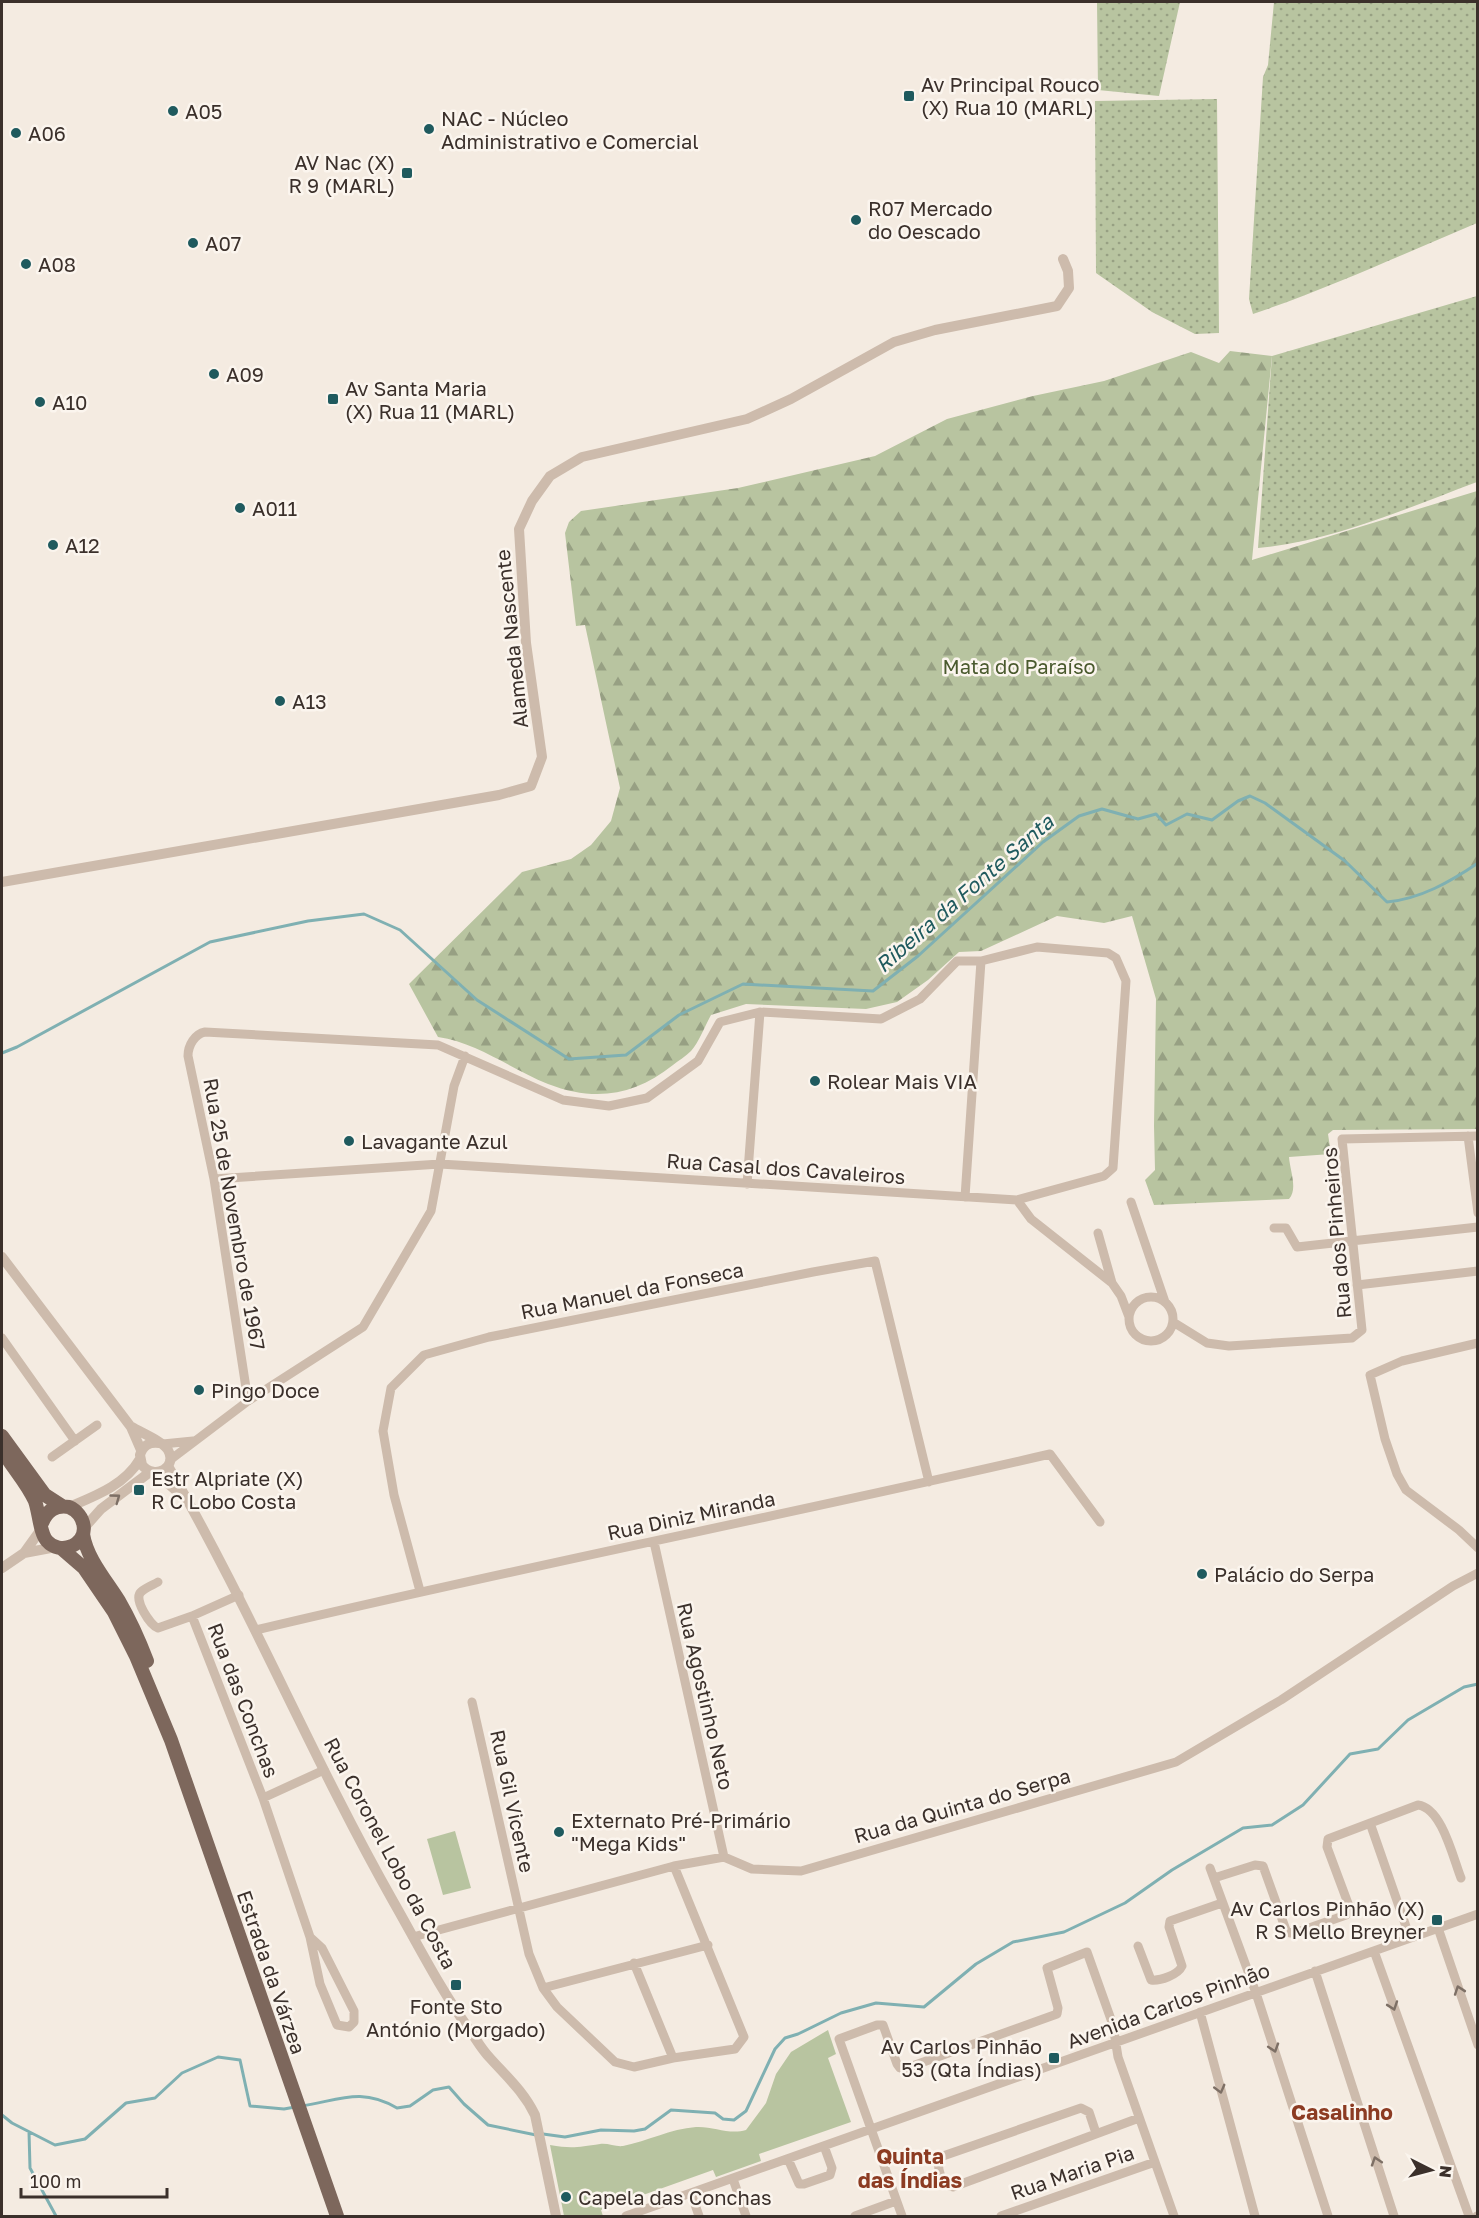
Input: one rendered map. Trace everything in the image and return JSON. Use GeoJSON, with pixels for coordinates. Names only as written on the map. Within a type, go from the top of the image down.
{"type":"FeatureCollection","features":[{"type":"Feature","properties":{"kind":"main road","name":"Estrada da Várzea"},"geometry":{"type":"LineString","coordinates":[[2,1436],[45,1495],[81,1515],[87,1550],[120,1602],[138,1637],[160,1697],[171,1740]]}},
{"type":"Feature","properties":{"kind":"main road","name":"Estrada da Várzea"},"geometry":{"type":"LineString","coordinates":[[2,1450],[34,1500],[45,1538],[84,1568],[114,1612],[136,1656],[171,1740],[337,2217]]}},
{"type":"Feature","properties":{"kind":"main road"},"geometry":{"type":"LineString","coordinates":[[42,1525],[48,1512],[65,1506]]}},
{"type":"Feature","properties":{"kind":"main road"},"geometry":{"type":"LineString","coordinates":[[59,1548],[75,1545],[84,1531]]}},
{"type":"Feature","properties":{"kind":"street","name":"Alameda Nascente"},"geometry":{"type":"LineString","coordinates":[[2,882],[499,795],[531,786],[542,757],[526,643],[519,529],[532,501],[550,476],[582,457],[747,419],[791,399],[894,342],[935,330],[1057,306],[1069,288],[1068,272],[1063,258]]}},
{"type":"Feature","properties":{"kind":"street","name":"Rua Casal dos Cavaleiros"},"geometry":{"type":"LineString","coordinates":[[214,1179],[440,1164],[1017,1200],[1104,1176],[1113,1168],[1126,983],[1114,956],[1094,951],[1036,947],[981,961]]}},
{"type":"Feature","properties":{"kind":"street"},"geometry":{"type":"LineString","coordinates":[[84,1531],[94,1515],[169,1463],[193,1441],[248,1401],[363,1327],[431,1210],[454,1086],[465,1056],[563,1100],[609,1106],[647,1098],[698,1061],[720,1022],[760,1012],[881,1019],[920,999],[957,961],[981,961],[964,1197]]}},
{"type":"Feature","properties":{"kind":"street"},"geometry":{"type":"LineString","coordinates":[[747,1184],[760,1012]]}},
{"type":"Feature","properties":{"kind":"street","name":"Rua 25 de Novembro de 1967"},"geometry":{"type":"LineString","coordinates":[[248,1401],[214,1179],[188,1056],[189,1047],[198,1035],[205,1032],[421,1043],[438,1045],[465,1056]]}},
{"type":"Feature","properties":{"kind":"street"},"geometry":{"type":"LineString","coordinates":[[1473,1136],[1478,1213]]}},
{"type":"Feature","properties":{"kind":"street","name":"Rua dos Pinheiros"},"geometry":{"type":"LineString","coordinates":[[1173,1323],[1208,1343],[1229,1346],[1352,1338],[1362,1330],[1342,1139],[1473,1136]]}},
{"type":"Feature","properties":{"kind":"street"},"geometry":{"type":"LineString","coordinates":[[1017,1200],[1031,1219],[1112,1283],[1121,1296],[1132,1331],[1144,1341],[1159,1340],[1170,1330],[1173,1323],[1172,1315],[1165,1302],[1131,1202]]}},
{"type":"Feature","properties":{"kind":"street"},"geometry":{"type":"LineString","coordinates":[[1274,1228],[1286,1228],[1297,1247],[1478,1227]]}},
{"type":"Feature","properties":{"kind":"street"},"geometry":{"type":"LineString","coordinates":[[1098,1233],[1112,1283]]}},
{"type":"Feature","properties":{"kind":"street"},"geometry":{"type":"LineString","coordinates":[[2,1257],[131,1427],[141,1455],[141,1465],[153,1473]]}},
{"type":"Feature","properties":{"kind":"street","name":"Rua Manuel da Fonseca"},"geometry":{"type":"LineString","coordinates":[[420,1591],[394,1495],[383,1431],[391,1388],[424,1355],[489,1337],[875,1261],[929,1482]]}},
{"type":"Feature","properties":{"kind":"street"},"geometry":{"type":"LineString","coordinates":[[1357,1285],[1478,1271]]}},
{"type":"Feature","properties":{"kind":"street"},"geometry":{"type":"LineString","coordinates":[[1129,1317],[1134,1305],[1145,1298],[1165,1302]]}},
{"type":"Feature","properties":{"kind":"street"},"geometry":{"type":"LineString","coordinates":[[2,1338],[75,1441]]}},
{"type":"Feature","properties":{"kind":"street"},"geometry":{"type":"LineString","coordinates":[[1478,1343],[1402,1361],[1370,1375],[1385,1439],[1397,1474],[1406,1490],[1459,1530],[1478,1548]]}},
{"type":"Feature","properties":{"kind":"street"},"geometry":{"type":"LineString","coordinates":[[52,1458],[97,1425]]}},
{"type":"Feature","properties":{"kind":"street"},"geometry":{"type":"LineString","coordinates":[[131,1427],[169,1451],[169,1463]]}},
{"type":"Feature","properties":{"kind":"street"},"geometry":{"type":"LineString","coordinates":[[65,1506],[96,1495],[117,1483],[135,1468],[146,1445],[193,1441]]}},
{"type":"Feature","properties":{"kind":"street","name":"Rua Diniz Miranda"},"geometry":{"type":"LineString","coordinates":[[256,1630],[420,1591],[654,1542],[1050,1454],[1100,1522]]}},
{"type":"Feature","properties":{"kind":"street","name":"Rua Coronel Lobo da Costa"},"geometry":{"type":"LineString","coordinates":[[169,1463],[239,1596],[378,1876],[464,2022],[489,2057],[521,2090],[535,2115],[556,2217]]}},
{"type":"Feature","properties":{"kind":"street","name":"Rua Coronel Lobo da Costa"},"geometry":{"type":"LineString","coordinates":[[153,1473],[189,1502]]}},
{"type":"Feature","properties":{"kind":"street"},"geometry":{"type":"LineString","coordinates":[[2,1568],[24,1553],[42,1525]]}},
{"type":"Feature","properties":{"kind":"street","name":"Rua Agostinho Neto"},"geometry":{"type":"LineString","coordinates":[[654,1542],[724,1857]]}},
{"type":"Feature","properties":{"kind":"street"},"geometry":{"type":"LineString","coordinates":[[24,1553],[59,1548]]}},
{"type":"Feature","properties":{"kind":"street","name":"Rua da Quinta do Serpa"},"geometry":{"type":"LineString","coordinates":[[724,1857],[752,1869],[801,1871],[1176,1762],[1281,1700],[1453,1586],[1478,1573]]}},
{"type":"Feature","properties":{"kind":"street","name":"Rua das Conchas"},"geometry":{"type":"LineString","coordinates":[[158,1582],[141,1592],[139,1596],[152,1626],[158,1628],[239,1596]]}},
{"type":"Feature","properties":{"kind":"street","name":"Rua das Conchas"},"geometry":{"type":"LineString","coordinates":[[192,1616],[263,1798],[310,1937],[320,1984],[337,2025],[349,2027],[354,2022],[354,2011],[322,1948],[310,1937]]}},
{"type":"Feature","properties":{"kind":"street","name":"Rua Gil Vicente"},"geometry":{"type":"LineString","coordinates":[[472,1702],[529,1954],[543,1988],[557,2007],[615,2062],[634,2067],[673,2058],[735,2049],[744,2037],[708,1945]]}},
{"type":"Feature","properties":{"kind":"street","name":"Rua das Conchas"},"geometry":{"type":"LineString","coordinates":[[263,1798],[324,1770]]}},
{"type":"Feature","properties":{"kind":"street"},"geometry":{"type":"LineString","coordinates":[[1214,1878],[1256,1865],[1263,1866],[1286,1930],[1295,1934],[1348,1914],[1349,1906],[1327,1841],[1418,1805],[1427,1807],[1442,1827],[1461,1878]]}},
{"type":"Feature","properties":{"kind":"street"},"geometry":{"type":"LineString","coordinates":[[1370,1823],[1410,1938]]}},
{"type":"Feature","properties":{"kind":"street"},"geometry":{"type":"LineString","coordinates":[[413,1937],[674,1866],[724,1857]]}},
{"type":"Feature","properties":{"kind":"street"},"geometry":{"type":"LineString","coordinates":[[543,1988],[708,1945],[674,1866]]}},
{"type":"Feature","properties":{"kind":"street"},"geometry":{"type":"LineString","coordinates":[[1210,1868],[1256,1992],[1328,2217]]}},
{"type":"Feature","properties":{"kind":"street"},"geometry":{"type":"LineString","coordinates":[[1138,1946],[1151,1980],[1156,1981],[1179,1971],[1182,1966],[1169,1927],[1170,1921],[1222,1903]]}},
{"type":"Feature","properties":{"kind":"street","name":"Avenida Carlos Pinhão"},"geometry":{"type":"LineString","coordinates":[[631,2216],[1478,1914]]}},
{"type":"Feature","properties":{"kind":"street"},"geometry":{"type":"LineString","coordinates":[[1438,1928],[1478,2045]]}},
{"type":"Feature","properties":{"kind":"street"},"geometry":{"type":"LineString","coordinates":[[1374,1951],[1469,2217]]}},
{"type":"Feature","properties":{"kind":"street"},"geometry":{"type":"LineString","coordinates":[[902,2217],[839,2039],[881,2025],[884,2027],[900,2068],[904,2069],[1056,2015],[1058,2008],[1047,1968],[1087,1952],[1113,2025],[1118,2057],[1174,2217]]}},
{"type":"Feature","properties":{"kind":"street"},"geometry":{"type":"LineString","coordinates":[[634,1964],[673,2058]]}},
{"type":"Feature","properties":{"kind":"street"},"geometry":{"type":"LineString","coordinates":[[1315,1971],[1394,2217]]}},
{"type":"Feature","properties":{"kind":"street"},"geometry":{"type":"LineString","coordinates":[[1200,2012],[1255,2217]]}},
{"type":"Feature","properties":{"kind":"street"},"geometry":{"type":"LineString","coordinates":[[1096,2133],[1089,2112],[1081,2108],[941,2156],[938,2164],[944,2184],[953,2187],[1139,2118]]}},
{"type":"Feature","properties":{"kind":"street"},"geometry":{"type":"LineString","coordinates":[[788,2159],[799,2184],[830,2175],[832,2168],[824,2146]]}},
{"type":"Feature","properties":{"kind":"street","name":"Rua Maria Pia"},"geometry":{"type":"LineString","coordinates":[[1001,2217],[1155,2162]]}},
{"type":"Feature","properties":{"kind":"street"},"geometry":{"type":"LineString","coordinates":[[733,2179],[746,2217]]}},
{"type":"Feature","properties":{"kind":"street"},"geometry":{"type":"LineString","coordinates":[[692,2193],[699,2217]]}},
{"type":"Feature","properties":{"kind":"street"},"geometry":{"type":"LineString","coordinates":[[855,2217],[896,2201]]}},
{"type":"Feature","properties":{"kind":"green space"},"geometry":{"type":"Polygon","coordinates":[[[1097,2],[1180,2],[1159,96],[1098,90],[1097,2]]]}},
{"type":"Feature","properties":{"kind":"green space"},"geometry":{"type":"Polygon","coordinates":[[[1274,2],[1477,2],[1477,223],[1338,282],[1253,314],[1249,299],[1263,77],[1268,65],[1274,2]]]}},
{"type":"Feature","properties":{"kind":"green space"},"geometry":{"type":"Polygon","coordinates":[[[1217,99],[1219,333],[1195,334],[1152,312],[1096,273],[1095,101],[1217,99]]]}},
{"type":"Feature","properties":{"kind":"green space"},"geometry":{"type":"Polygon","coordinates":[[[1477,296],[1477,482],[1342,531],[1258,548],[1272,356],[1477,296]]]}},
{"type":"Feature","properties":{"kind":"green space","name":"Mata do Paraíso"},"geometry":{"type":"Polygon","coordinates":[[[1230,351],[1272,356],[1252,560],[1477,491],[1477,1129],[1333,1130],[1328,1134],[1331,1154],[1289,1157],[1293,1190],[1289,1199],[1154,1205],[1145,1180],[1155,1170],[1156,999],[1132,916],[1104,923],[1057,916],[981,951],[959,952],[928,980],[897,1002],[866,1009],[746,1004],[711,1015],[697,1043],[687,1055],[644,1084],[614,1093],[598,1094],[565,1090],[534,1078],[467,1045],[438,1037],[409,984],[522,872],[571,859],[591,845],[611,821],[620,788],[585,625],[576,626],[565,533],[569,522],[581,511],[738,488],[875,456],[947,419],[1033,396],[1104,381],[1191,352],[1219,363],[1230,351]]]}},
{"type":"Feature","properties":{"kind":"green space"},"geometry":{"type":"Polygon","coordinates":[[[455,1831],[471,1888],[443,1895],[427,1839],[455,1831]]]}},
{"type":"Feature","properties":{"kind":"green space"},"geometry":{"type":"Polygon","coordinates":[[[828,2030],[836,2054],[828,2058],[851,2122],[759,2154],[761,2161],[716,2177],[713,2170],[601,2210],[603,2216],[564,2216],[550,2145],[623,2146],[677,2130],[696,2127],[733,2132],[746,2130],[766,2103],[776,2074],[791,2052],[828,2030]]]}},
{"type":"Feature","properties":{"kind":"waterway","name":"Ribeira da Fonte Santa"},"geometry":{"type":"LineString","coordinates":[[2,1053],[210,942],[308,921],[364,914],[400,930],[477,1000],[569,1059],[626,1055],[679,1015],[743,984],[873,991],[918,956],[1043,842],[1079,816],[1102,809],[1138,819],[1156,814],[1166,825],[1187,814],[1212,820],[1238,801],[1250,796],[1265,803],[1345,861],[1387,902],[1423,893],[1457,877],[1478,863]]}},
{"type":"Feature","properties":{"kind":"waterway"},"geometry":{"type":"LineString","coordinates":[[543,2134],[565,2137],[601,2130],[645,2129],[671,2110],[715,2113],[723,2119],[734,2120],[746,2111],[775,2049],[785,2038],[841,2013],[876,2003],[924,2007],[976,1964],[1013,1942],[1064,1932],[1125,1903],[1172,1870],[1243,1828],[1272,1825],[1303,1805],[1350,1754],[1378,1749],[1408,1720],[1464,1687],[1478,1684]]}},
{"type":"Feature","properties":{"kind":"waterway"},"geometry":{"type":"LineString","coordinates":[[2,2115],[12,2123],[55,2145],[85,2139],[126,2103],[155,2098],[182,2073],[218,2057],[240,2060],[250,2106],[284,2109],[295,2107]]}},
{"type":"Feature","properties":{"kind":"waterway"},"geometry":{"type":"LineString","coordinates":[[302,2106],[339,2098],[361,2097],[372,2098],[397,2108],[410,2106],[433,2090],[449,2087],[488,2125],[536,2135]]}},
{"type":"Feature","properties":{"kind":"waterway"},"geometry":{"type":"LineString","coordinates":[[29,2132],[30,2168],[56,2216]]}},
{"type":"Feature","properties":{"kind":"place","name":"Av Principal Rouco (X) Rua 10 (MARL)"},"geometry":{"type":"Point","coordinates":[909,96]}},
{"type":"Feature","properties":{"kind":"place","name":"A05"},"geometry":{"type":"Point","coordinates":[173,111]}},
{"type":"Feature","properties":{"kind":"place","name":"NAC - Núcleo Administrativo e Comercial"},"geometry":{"type":"Point","coordinates":[429,129]}},
{"type":"Feature","properties":{"kind":"place","name":"A06"},"geometry":{"type":"Point","coordinates":[16,133]}},
{"type":"Feature","properties":{"kind":"place","name":"AV Nac (X) R 9 (MARL)"},"geometry":{"type":"Point","coordinates":[407,173]}},
{"type":"Feature","properties":{"kind":"place","name":"R07 Mercado do Oescado"},"geometry":{"type":"Point","coordinates":[856,220]}},
{"type":"Feature","properties":{"kind":"place","name":"A07"},"geometry":{"type":"Point","coordinates":[193,243]}},
{"type":"Feature","properties":{"kind":"place","name":"A08"},"geometry":{"type":"Point","coordinates":[26,264]}},
{"type":"Feature","properties":{"kind":"place","name":"A09"},"geometry":{"type":"Point","coordinates":[214,374]}},
{"type":"Feature","properties":{"kind":"place","name":"Av Santa Maria (X) Rua 11 (MARL)"},"geometry":{"type":"Point","coordinates":[333,399]}},
{"type":"Feature","properties":{"kind":"place","name":"A10"},"geometry":{"type":"Point","coordinates":[40,402]}},
{"type":"Feature","properties":{"kind":"place","name":"A011"},"geometry":{"type":"Point","coordinates":[240,508]}},
{"type":"Feature","properties":{"kind":"place","name":"A12"},"geometry":{"type":"Point","coordinates":[53,545]}},
{"type":"Feature","properties":{"kind":"place","name":"A13"},"geometry":{"type":"Point","coordinates":[280,701]}},
{"type":"Feature","properties":{"kind":"place","name":"Rolear Mais VIA"},"geometry":{"type":"Point","coordinates":[815,1081]}},
{"type":"Feature","properties":{"kind":"place","name":"Lavagante Azul"},"geometry":{"type":"Point","coordinates":[349,1141]}},
{"type":"Feature","properties":{"kind":"place","name":"Pingo Doce"},"geometry":{"type":"Point","coordinates":[199,1390]}},
{"type":"Feature","properties":{"kind":"place","name":"Estr Alpriate (X) R C Lobo Costa"},"geometry":{"type":"Point","coordinates":[139,1490]}},
{"type":"Feature","properties":{"kind":"place","name":"Palácio do Serpa"},"geometry":{"type":"Point","coordinates":[1202,1574]}},
{"type":"Feature","properties":{"kind":"place","name":"Externato Pré-Primário \"Mega Kids\""},"geometry":{"type":"Point","coordinates":[559,1832]}},
{"type":"Feature","properties":{"kind":"place","name":"Av Carlos Pinhão (X) R S Mello Breyner"},"geometry":{"type":"Point","coordinates":[1437,1920]}},
{"type":"Feature","properties":{"kind":"place","name":"Fonte Sto António (Morgado)"},"geometry":{"type":"Point","coordinates":[456,1985]}},
{"type":"Feature","properties":{"kind":"place","name":"Av Carlos Pinhão 53 (Qta Índias)"},"geometry":{"type":"Point","coordinates":[1054,2058]}},
{"type":"Feature","properties":{"kind":"place","name":"Capela das Conchas"},"geometry":{"type":"Point","coordinates":[566,2197]}},
{"type":"Feature","properties":{"kind":"district","name":"Casalinho"},"geometry":{"type":"Point","coordinates":[1342,2112]}},
{"type":"Feature","properties":{"kind":"district","name":"Quinta das Índias"},"geometry":{"type":"Point","coordinates":[910,2168]}}]}
